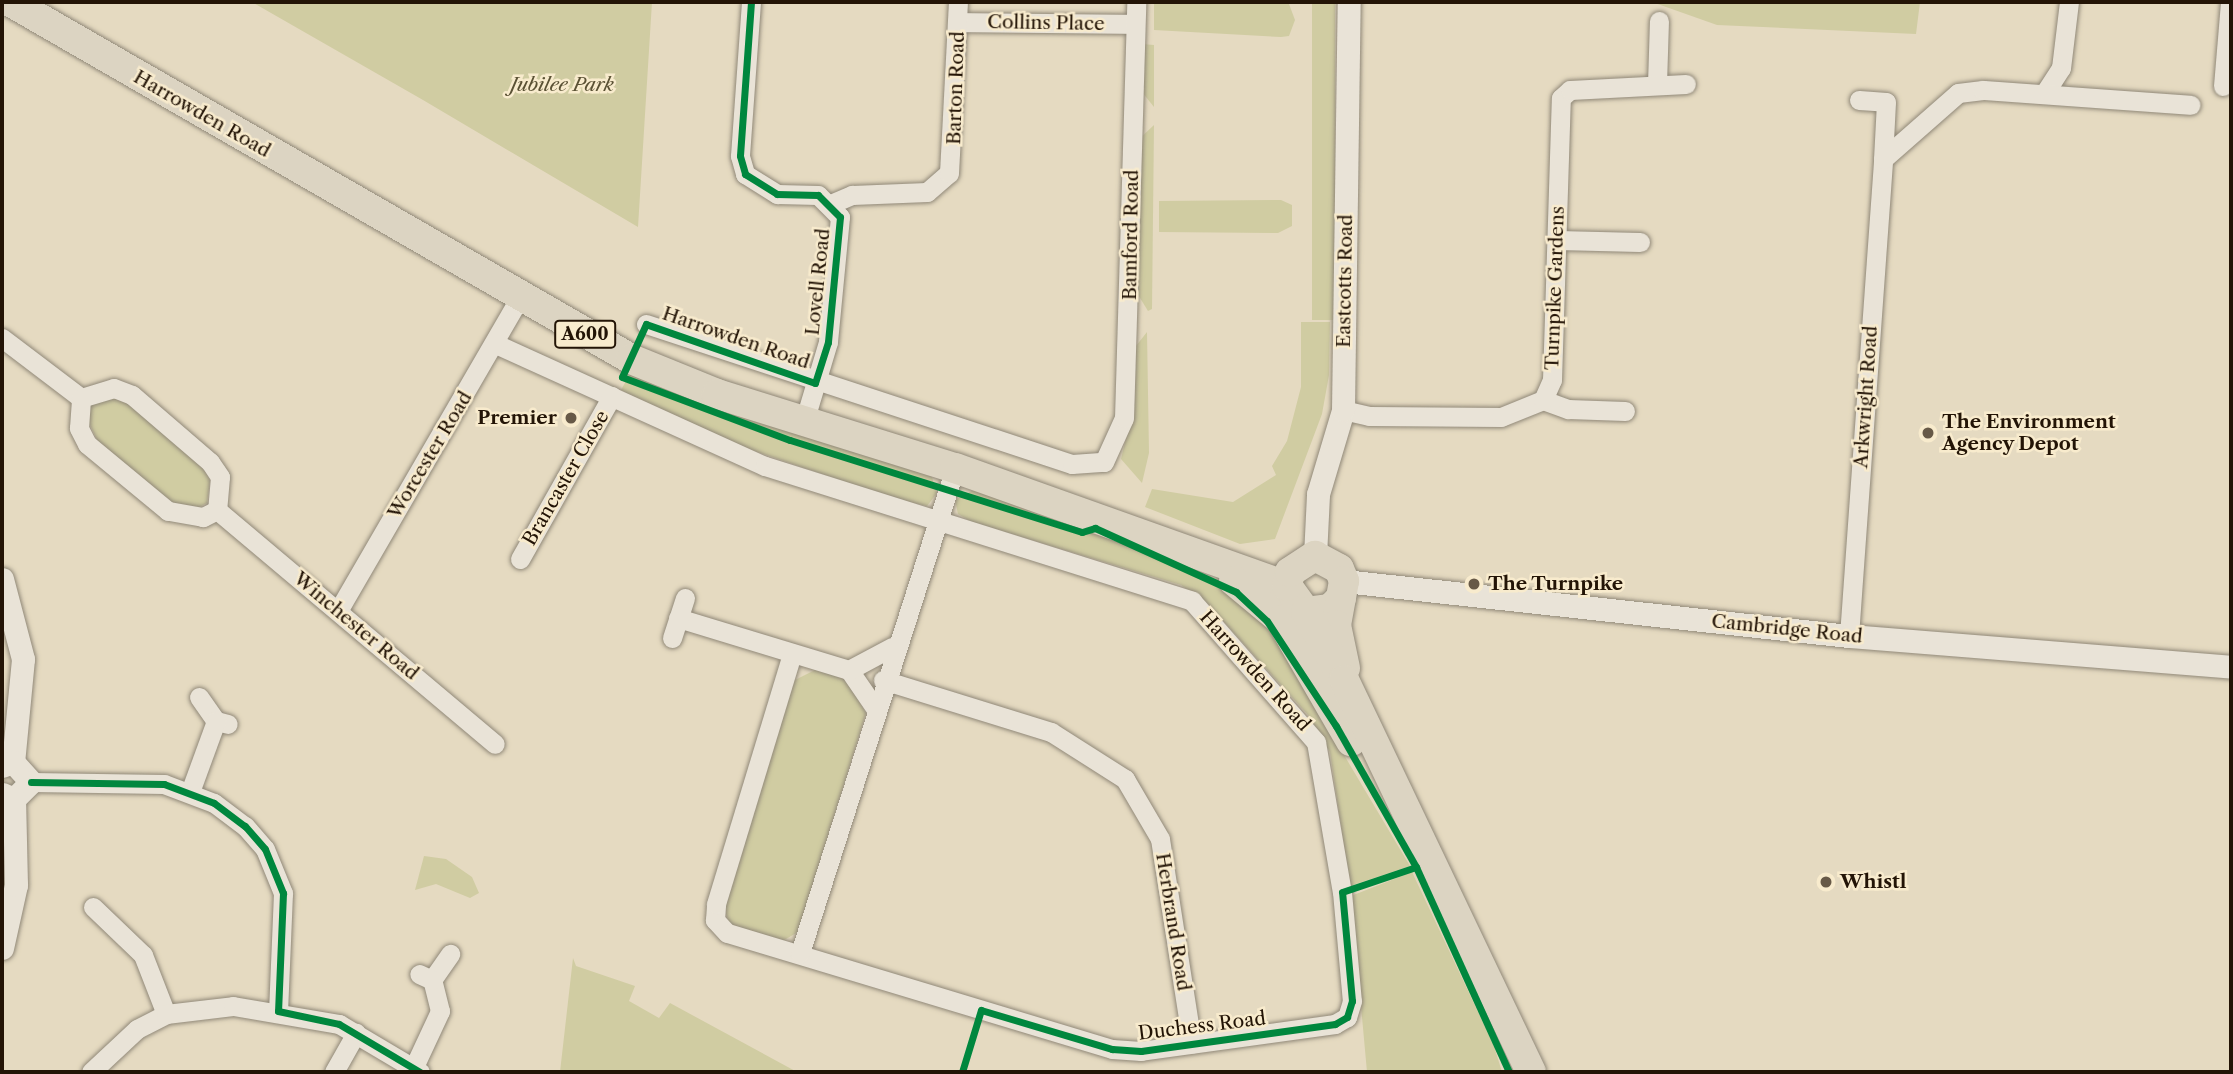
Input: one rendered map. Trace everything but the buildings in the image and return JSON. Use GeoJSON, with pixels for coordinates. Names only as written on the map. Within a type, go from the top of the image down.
{"type":"FeatureCollection","features":[{"type":"Feature","properties":{"kind":"main road","name":"Harrowden Road"},"geometry":{"type":"LineString","coordinates":[[11,2],[519,299],[631,359],[804,422],[955,468],[1206,561],[1287,586]]}},
{"type":"Feature","properties":{"kind":"main road"},"geometry":{"type":"LineString","coordinates":[[1287,586],[1290,572],[1315,556],[1328,560],[1342,589],[1336,625],[1344,680]]}},
{"type":"Feature","properties":{"kind":"main road","name":"A600"},"geometry":{"type":"LineString","coordinates":[[1206,561],[1259,596],[1282,620],[1385,806],[1410,823]]}},
{"type":"Feature","properties":{"kind":"main road","name":"A600"},"geometry":{"type":"LineString","coordinates":[[1287,586],[1306,612],[1344,680],[1531,1072]]}},
{"type":"Feature","properties":{"kind":"main road"},"geometry":{"type":"LineString","coordinates":[[1306,612],[1330,609],[1342,589]]}},
{"type":"Feature","properties":{"kind":"street","name":"Lovell Road"},"geometry":{"type":"LineString","coordinates":[[751,2],[740,156],[746,174],[759,188],[818,195],[833,204],[840,241],[828,342],[804,422]]}},
{"type":"Feature","properties":{"kind":"street","name":"Barton Road"},"geometry":{"type":"LineString","coordinates":[[833,204],[852,195],[909,196],[941,186],[955,150],[958,2]]}},
{"type":"Feature","properties":{"kind":"street","name":"Bamford Road"},"geometry":{"type":"LineString","coordinates":[[1104,462],[1124,418],[1136,2]]}},
{"type":"Feature","properties":{"kind":"street","name":"Eastcotts Road"},"geometry":{"type":"LineString","coordinates":[[1315,556],[1318,495],[1342,410],[1349,2]]}},
{"type":"Feature","properties":{"kind":"street"},"geometry":{"type":"LineString","coordinates":[[2044,94],[2063,59],[2069,2]]}},
{"type":"Feature","properties":{"kind":"street"},"geometry":{"type":"LineString","coordinates":[[2223,86],[2230,2]]}},
{"type":"Feature","properties":{"kind":"street"},"geometry":{"type":"LineString","coordinates":[[1657,84],[1659,21]]}},
{"type":"Feature","properties":{"kind":"street","name":"Collins Place"},"geometry":{"type":"LineString","coordinates":[[958,22],[1135,24]]}},
{"type":"Feature","properties":{"kind":"street","name":"Turnpike Gardens"},"geometry":{"type":"LineString","coordinates":[[1542,400],[1552,380],[1561,98],[1570,90],[1686,84]]}},
{"type":"Feature","properties":{"kind":"street"},"geometry":{"type":"LineString","coordinates":[[1883,159],[1958,93],[2044,94],[2190,105]]}},
{"type":"Feature","properties":{"kind":"street","name":"Arkwright Road"},"geometry":{"type":"LineString","coordinates":[[1849,636],[1886,102],[1859,100]]}},
{"type":"Feature","properties":{"kind":"street"},"geometry":{"type":"LineString","coordinates":[[1557,240],[1640,242]]}},
{"type":"Feature","properties":{"kind":"street","name":"Worcester Road"},"geometry":{"type":"LineString","coordinates":[[338,611],[498,345],[519,299]]}},
{"type":"Feature","properties":{"kind":"street","name":"Harrowden Road"},"geometry":{"type":"LineString","coordinates":[[646,324],[815,383],[1072,464],[1104,462]]}},
{"type":"Feature","properties":{"kind":"street"},"geometry":{"type":"LineString","coordinates":[[2,338],[80,398]]}},
{"type":"Feature","properties":{"kind":"street","name":"Harrowden Road"},"geometry":{"type":"LineString","coordinates":[[498,345],[765,466],[1192,601],[1305,722],[1320,754],[1342,892],[1352,1001],[1347,1017]]}},
{"type":"Feature","properties":{"kind":"street"},"geometry":{"type":"LineString","coordinates":[[114,388],[132,396],[209,462],[220,477],[217,510],[202,517],[168,511],[87,444],[79,428],[80,398],[114,388]]}},
{"type":"Feature","properties":{"kind":"street","name":"Brancaster Close"},"geometry":{"type":"LineString","coordinates":[[520,559],[612,396]]}},
{"type":"Feature","properties":{"kind":"street"},"geometry":{"type":"LineString","coordinates":[[1342,410],[1369,416],[1502,417],[1542,400],[1568,410],[1625,411]]}},
{"type":"Feature","properties":{"kind":"street"},"geometry":{"type":"LineString","coordinates":[[800,953],[892,648],[940,520],[955,468]]}},
{"type":"Feature","properties":{"kind":"street","name":"Winchester Road"},"geometry":{"type":"LineString","coordinates":[[217,510],[495,744]]}},
{"type":"Feature","properties":{"kind":"street"},"geometry":{"type":"LineString","coordinates":[[2,579],[23,659],[7,764],[31,782]]}},
{"type":"Feature","properties":{"kind":"street","name":"Cambridge Road"},"geometry":{"type":"LineString","coordinates":[[1342,589],[1849,636],[2231,667]]}},
{"type":"Feature","properties":{"kind":"street"},"geometry":{"type":"LineString","coordinates":[[672,638],[685,598]]}},
{"type":"Feature","properties":{"kind":"street"},"geometry":{"type":"LineString","coordinates":[[678,618],[849,670],[875,708]]}},
{"type":"Feature","properties":{"kind":"street"},"geometry":{"type":"LineString","coordinates":[[849,670],[892,648]]}},
{"type":"Feature","properties":{"kind":"street","name":"Duchess Road"},"geometry":{"type":"LineString","coordinates":[[792,654],[715,920],[727,933],[1112,1049],[1192,1044],[1335,1024],[1347,1017]]}},
{"type":"Feature","properties":{"kind":"street","name":"Herbrand Road"},"geometry":{"type":"LineString","coordinates":[[883,680],[1051,732],[1125,779],[1160,839],[1192,1044]]}},
{"type":"Feature","properties":{"kind":"street"},"geometry":{"type":"LineString","coordinates":[[190,792],[222,723],[199,697]]}},
{"type":"Feature","properties":{"kind":"street"},"geometry":{"type":"LineString","coordinates":[[2,948],[16,886],[8,797],[31,782],[138,782],[190,792],[245,826],[275,869],[285,920],[278,1011]]}},
{"type":"Feature","properties":{"kind":"street"},"geometry":{"type":"LineString","coordinates":[[93,906],[118,912],[143,955],[166,1014]]}},
{"type":"Feature","properties":{"kind":"street"},"geometry":{"type":"LineString","coordinates":[[91,1072],[136,1029],[166,1014],[208,1006],[315,1016],[356,1033],[417,1071],[440,1011],[426,977],[450,954]]}},
{"type":"Feature","properties":{"kind":"street"},"geometry":{"type":"LineString","coordinates":[[334,1072],[356,1033]]}},
{"type":"Feature","properties":{"kind":"green space","name":"Jubilee Park"},"geometry":{"type":"Polygon","coordinates":[[[252,2],[652,2],[638,227],[423,100],[252,2]]]}},
{"type":"Feature","properties":{"kind":"green space"},"geometry":{"type":"Polygon","coordinates":[[[1154,2],[1276,2],[1289,4],[1295,20],[1289,36],[1281,37],[1154,30],[1154,2]]]}},
{"type":"Feature","properties":{"kind":"green space"},"geometry":{"type":"Polygon","coordinates":[[[1312,2],[1335,2],[1335,320],[1312,320],[1312,2]]]}},
{"type":"Feature","properties":{"kind":"green space"},"geometry":{"type":"Polygon","coordinates":[[[1652,2],[1920,2],[1916,34],[1717,25],[1652,2]]]}},
{"type":"Feature","properties":{"kind":"green space"},"geometry":{"type":"Polygon","coordinates":[[[1142,44],[1154,45],[1154,107],[1142,92],[1142,44]]]}},
{"type":"Feature","properties":{"kind":"green space"},"geometry":{"type":"Polygon","coordinates":[[[1154,125],[1152,309],[1148,311],[1137,293],[1138,140],[1154,125]]]}},
{"type":"Feature","properties":{"kind":"green space"},"geometry":{"type":"Polygon","coordinates":[[[1281,200],[1292,205],[1292,226],[1278,233],[1159,232],[1159,201],[1281,200]]]}},
{"type":"Feature","properties":{"kind":"green space"},"geometry":{"type":"Polygon","coordinates":[[[1301,322],[1330,322],[1329,375],[1322,414],[1275,539],[1240,544],[1145,507],[1152,489],[1233,502],[1276,475],[1272,466],[1287,441],[1301,387],[1301,322]]]}},
{"type":"Feature","properties":{"kind":"green space"},"geometry":{"type":"Polygon","coordinates":[[[1147,332],[1149,453],[1142,483],[1121,459],[1135,401],[1136,346],[1147,332]]]}},
{"type":"Feature","properties":{"kind":"green space"},"geometry":{"type":"Polygon","coordinates":[[[632,370],[931,474],[937,493],[927,506],[896,499],[707,435],[621,390],[632,370]]]}},
{"type":"Feature","properties":{"kind":"green space"},"geometry":{"type":"Polygon","coordinates":[[[114,398],[128,402],[203,466],[210,481],[207,503],[195,509],[170,504],[100,446],[85,414],[91,403],[114,398]]]}},
{"type":"Feature","properties":{"kind":"green space"},"geometry":{"type":"Polygon","coordinates":[[[979,487],[1085,521],[1235,594],[1265,622],[1410,866],[1350,886],[1330,752],[1309,716],[1208,604],[1181,585],[972,522],[958,514],[955,500],[979,487]]]}},
{"type":"Feature","properties":{"kind":"green space"},"geometry":{"type":"Polygon","coordinates":[[[819,668],[843,675],[866,713],[798,932],[779,943],[731,928],[722,902],[791,682],[819,668]]]}},
{"type":"Feature","properties":{"kind":"green space"},"geometry":{"type":"Polygon","coordinates":[[[424,856],[446,859],[472,877],[479,893],[470,898],[436,884],[415,890],[424,856]]]}},
{"type":"Feature","properties":{"kind":"green space"},"geometry":{"type":"Polygon","coordinates":[[[1412,872],[1494,1046],[1502,1072],[1367,1072],[1351,896],[1412,872]]]}},
{"type":"Feature","properties":{"kind":"green space"},"geometry":{"type":"Polygon","coordinates":[[[573,958],[576,966],[635,986],[629,1001],[659,1018],[670,1003],[797,1072],[560,1072],[573,958]]]}},
{"type":"Feature","properties":{"kind":"cycle path"},"geometry":{"type":"LineString","coordinates":[[751,2],[740,156],[745,174],[777,194],[818,195],[840,217],[828,342],[815,383],[646,324],[622,377],[790,440],[1082,532],[1095,528],[1236,592],[1267,621],[1336,726],[1416,867],[1509,1072]]}},
{"type":"Feature","properties":{"kind":"cycle path"},"geometry":{"type":"LineString","coordinates":[[31,782],[164,784],[214,803],[245,826],[265,849],[283,893],[278,1011],[339,1024],[420,1072]]}},
{"type":"Feature","properties":{"kind":"cycle path"},"geometry":{"type":"LineString","coordinates":[[962,1072],[981,1010],[1112,1049],[1141,1051],[1335,1024],[1347,1017],[1352,1001],[1342,892],[1416,867]]}},
{"type":"Feature","properties":{"kind":"place","name":"Premier"},"geometry":{"type":"Point","coordinates":[571,418]}},
{"type":"Feature","properties":{"kind":"place","name":"The Environment Agency Depot"},"geometry":{"type":"Point","coordinates":[1928,433]}},
{"type":"Feature","properties":{"kind":"place","name":"The Turnpike"},"geometry":{"type":"Point","coordinates":[1474,584]}},
{"type":"Feature","properties":{"kind":"place","name":"Whistl"},"geometry":{"type":"Point","coordinates":[1826,882]}}]}
